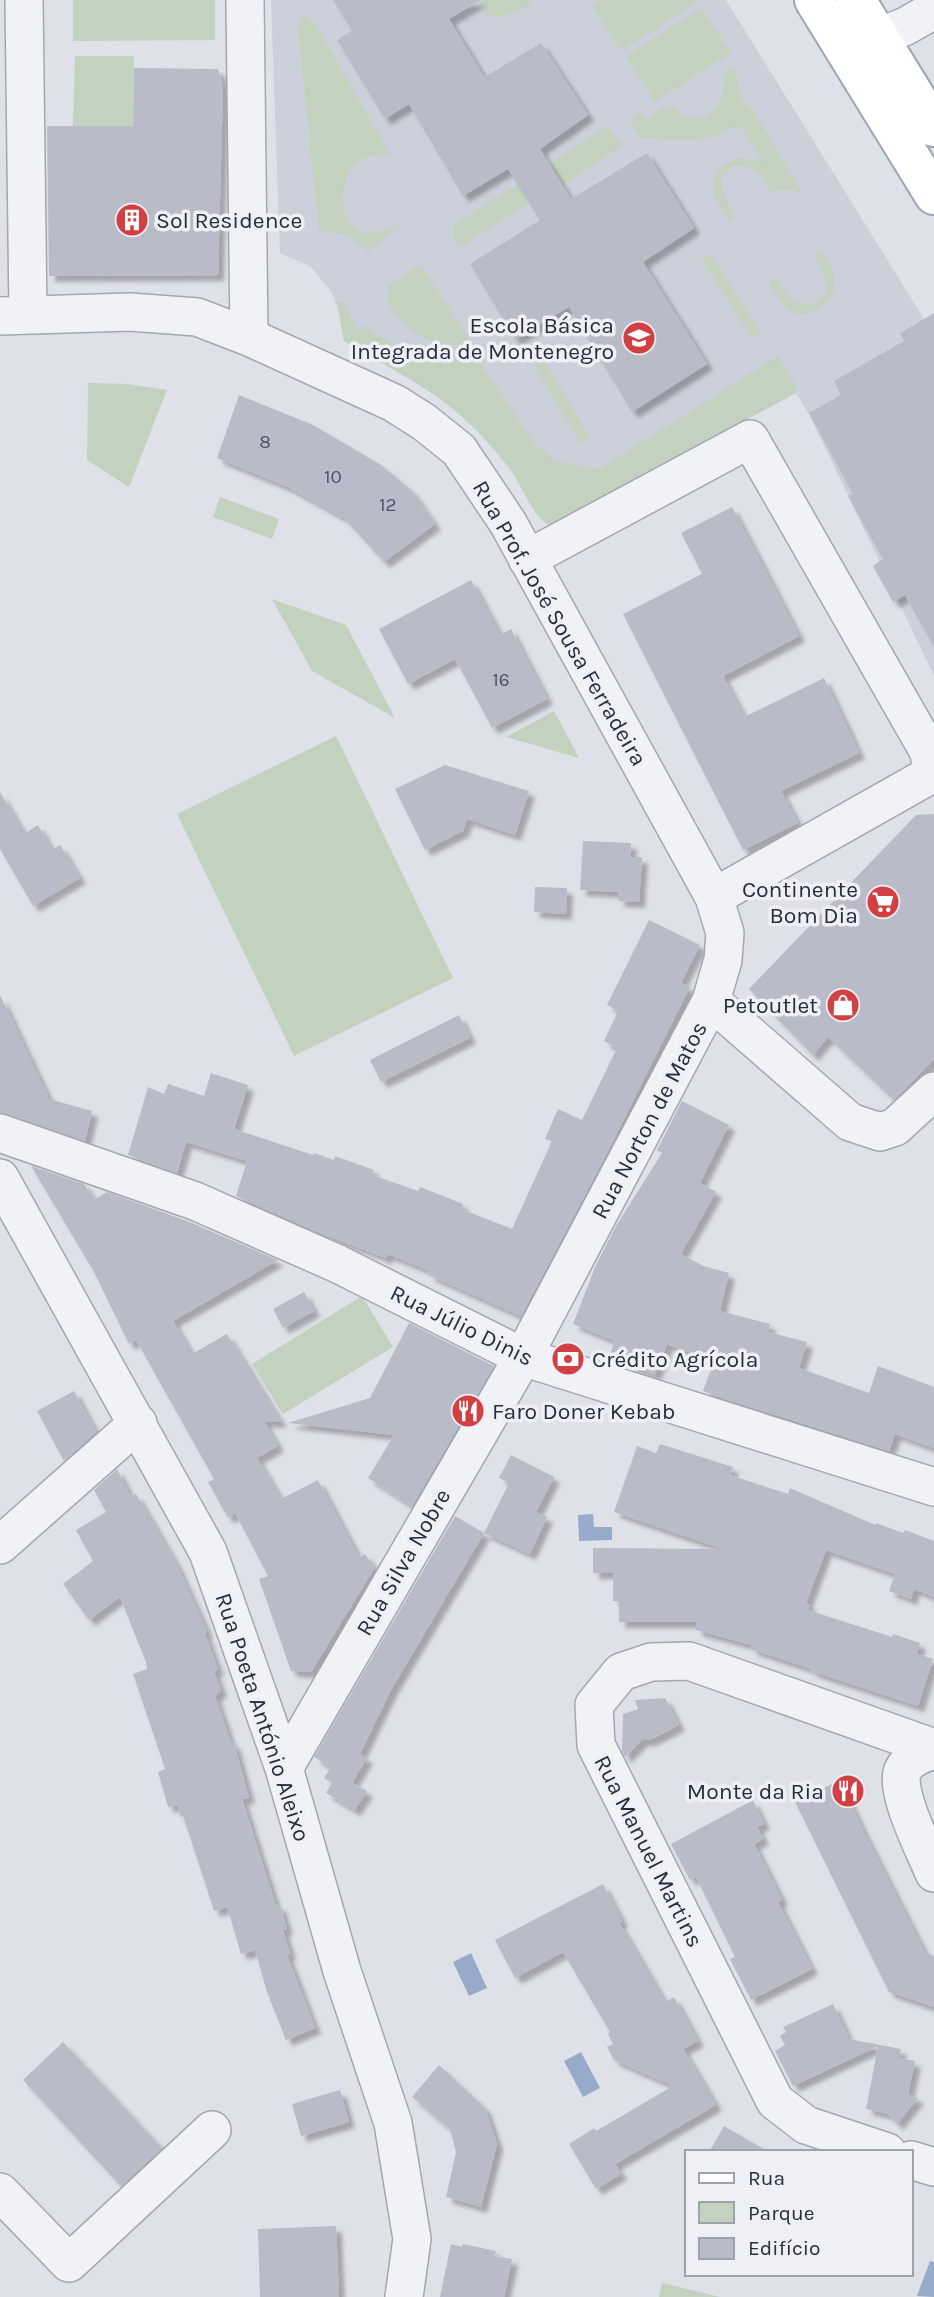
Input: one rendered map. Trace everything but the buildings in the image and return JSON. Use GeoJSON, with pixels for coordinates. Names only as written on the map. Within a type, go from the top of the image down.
{"type":"FeatureCollection","features":[{"type":"Feature","properties":{"kind":"main road"},"geometry":{"type":"LineString","coordinates":[[814,0],[934,127]]}},
{"type":"Feature","properties":{"kind":"main road"},"geometry":{"type":"LineString","coordinates":[[856,0],[879,37],[908,100],[934,195]]}},
{"type":"Feature","properties":{"kind":"street"},"geometry":{"type":"LineString","coordinates":[[14,315],[24,0]]}},
{"type":"Feature","properties":{"kind":"street"},"geometry":{"type":"LineString","coordinates":[[245,0],[249,337]]}},
{"type":"Feature","properties":{"kind":"street"},"geometry":{"type":"LineString","coordinates":[[879,37],[934,10]]}},
{"type":"Feature","properties":{"kind":"street"},"geometry":{"type":"LineString","coordinates":[[934,34],[918,49],[908,100],[934,211]]}},
{"type":"Feature","properties":{"kind":"street","name":"Rua Prof. José Sousa Ferradeira"},"geometry":{"type":"LineString","coordinates":[[14,315],[130,312],[197,317],[249,337],[394,403],[424,422],[459,450],[508,523],[714,897]]}},
{"type":"Feature","properties":{"kind":"street"},"geometry":{"type":"LineString","coordinates":[[527,559],[750,439],[932,762],[714,897]]}},
{"type":"Feature","properties":{"kind":"street","name":"Rua Norton de Matos"},"geometry":{"type":"LineString","coordinates":[[523,1357],[711,1002],[723,960],[725,933],[714,897]]}},
{"type":"Feature","properties":{"kind":"street"},"geometry":{"type":"LineString","coordinates":[[711,1002],[850,1122],[880,1132],[895,1127],[934,1091]]}},
{"type":"Feature","properties":{"kind":"street","name":"Rua Júlio Dinis"},"geometry":{"type":"LineString","coordinates":[[0,1133],[195,1201],[338,1264],[523,1357],[934,1486]]}},
{"type":"Feature","properties":{"kind":"street","name":"Rua Poeta António Aleixo"},"geometry":{"type":"LineString","coordinates":[[3,1190],[138,1423],[208,1552],[284,1768],[342,1971],[393,2123],[412,2239],[404,2297]]}},
{"type":"Feature","properties":{"kind":"street","name":"Rua Silva Nobre"},"geometry":{"type":"LineString","coordinates":[[284,1768],[523,1357]]}},
{"type":"Feature","properties":{"kind":"street"},"geometry":{"type":"LineString","coordinates":[[0,1545],[138,1423]]}},
{"type":"Feature","properties":{"kind":"street","name":"Rua Manuel Martins"},"geometry":{"type":"LineString","coordinates":[[881,2150],[806,2125],[775,2101],[596,1745],[594,1705],[621,1672],[651,1661],[689,1661],[934,1749]]}},
{"type":"Feature","properties":{"kind":"street"},"geometry":{"type":"LineString","coordinates":[[934,1749],[916,1756],[902,1771],[900,1791],[920,1810],[934,1874]]}},
{"type":"Feature","properties":{"kind":"street"},"geometry":{"type":"LineString","coordinates":[[0,2192],[69,2263],[212,2130]]}},
{"type":"Feature","properties":{"kind":"street"},"geometry":{"type":"LineString","coordinates":[[913,2161],[934,2167]]}},
{"type":"Feature","properties":{"kind":"shaded area","name":"Escola Básica Integrada de Montenegro"},"geometry":{"type":"Polygon","coordinates":[[[271,0],[726,0],[934,335],[934,676],[812,420],[796,393],[549,525],[541,519],[510,469],[461,416],[436,395],[344,341],[340,314],[331,291],[311,267],[280,253],[271,0]]]}},
{"type":"Feature","properties":{"kind":"green space"},"geometry":{"type":"Polygon","coordinates":[[[73,0],[215,0],[215,40],[73,41],[73,0]]]}},
{"type":"Feature","properties":{"kind":"green space"},"geometry":{"type":"Polygon","coordinates":[[[478,0],[528,0],[531,5],[502,17],[489,16],[478,0]]]}},
{"type":"Feature","properties":{"kind":"green space"},"geometry":{"type":"Polygon","coordinates":[[[600,0],[697,2],[621,51],[592,5],[600,0]]]}},
{"type":"Feature","properties":{"kind":"green space"},"geometry":{"type":"Polygon","coordinates":[[[701,8],[731,53],[655,102],[626,56],[701,8]]]}},
{"type":"Feature","properties":{"kind":"green space"},"geometry":{"type":"Polygon","coordinates":[[[303,13],[315,23],[390,154],[363,159],[354,166],[344,187],[344,211],[357,229],[372,233],[399,225],[368,252],[346,236],[319,231],[298,31],[303,13]]]}},
{"type":"Feature","properties":{"kind":"green space"},"geometry":{"type":"Polygon","coordinates":[[[75,56],[134,56],[133,126],[73,126],[75,56]]]}},
{"type":"Feature","properties":{"kind":"green space"},"geometry":{"type":"Polygon","coordinates":[[[733,68],[744,102],[754,111],[802,193],[780,189],[772,194],[754,169],[734,166],[722,178],[726,198],[735,215],[728,221],[714,195],[714,181],[721,167],[738,158],[763,162],[740,126],[704,138],[667,139],[639,137],[629,119],[639,112],[648,118],[663,108],[671,107],[692,117],[710,114],[721,98],[722,75],[733,68]]]}},
{"type":"Feature","properties":{"kind":"green space"},"geometry":{"type":"Polygon","coordinates":[[[608,126],[621,144],[562,185],[549,164],[608,126]]]}},
{"type":"Feature","properties":{"kind":"green space"},"geometry":{"type":"Polygon","coordinates":[[[518,184],[530,203],[458,248],[453,239],[452,226],[518,184]]]}},
{"type":"Feature","properties":{"kind":"green space"},"geometry":{"type":"Polygon","coordinates":[[[821,250],[834,275],[832,294],[820,309],[802,314],[792,312],[784,306],[769,282],[776,277],[794,301],[814,304],[826,293],[823,273],[813,255],[821,250]]]}},
{"type":"Feature","properties":{"kind":"green space"},"geometry":{"type":"Polygon","coordinates":[[[711,254],[761,333],[752,339],[702,259],[711,254]]]}},
{"type":"Feature","properties":{"kind":"green space"},"geometry":{"type":"Polygon","coordinates":[[[421,265],[470,341],[445,345],[422,337],[403,321],[387,302],[388,286],[421,265]]]}},
{"type":"Feature","properties":{"kind":"green space"},"geometry":{"type":"Polygon","coordinates":[[[337,302],[343,302],[356,329],[366,327],[398,348],[445,365],[464,359],[481,365],[536,445],[554,460],[580,467],[601,468],[778,356],[797,387],[796,393],[690,449],[563,522],[549,525],[533,509],[506,463],[467,421],[417,383],[344,341],[337,302]]]}},
{"type":"Feature","properties":{"kind":"green space"},"geometry":{"type":"Polygon","coordinates":[[[544,360],[590,437],[580,443],[534,366],[544,360]]]}},
{"type":"Feature","properties":{"kind":"green space"},"geometry":{"type":"Polygon","coordinates":[[[88,383],[127,384],[167,390],[129,487],[87,460],[88,383]]]}},
{"type":"Feature","properties":{"kind":"green space"},"geometry":{"type":"Polygon","coordinates":[[[220,497],[279,519],[272,539],[213,517],[220,497]]]}},
{"type":"Feature","properties":{"kind":"green space"},"geometry":{"type":"Polygon","coordinates":[[[272,599],[346,625],[395,718],[312,671],[272,599]]]}},
{"type":"Feature","properties":{"kind":"green space"},"geometry":{"type":"Polygon","coordinates":[[[554,711],[579,758],[506,737],[554,711]]]}},
{"type":"Feature","properties":{"kind":"green space"},"geometry":{"type":"Polygon","coordinates":[[[336,736],[453,978],[294,1056],[177,814],[336,736]]]}},
{"type":"Feature","properties":{"kind":"green space"},"geometry":{"type":"Polygon","coordinates":[[[362,1296],[393,1347],[283,1414],[252,1364],[362,1296]]]}},
{"type":"Feature","properties":{"kind":"green space"},"geometry":{"type":"Polygon","coordinates":[[[662,2283],[720,2297],[659,2297],[662,2283]]]}},
{"type":"Feature","properties":{"kind":"water"},"geometry":{"type":"Polygon","coordinates":[[[593,1514],[594,1527],[612,1527],[612,1540],[579,1541],[578,1515],[593,1514]]]}},
{"type":"Feature","properties":{"kind":"water"},"geometry":{"type":"Polygon","coordinates":[[[471,1953],[487,1988],[469,1996],[453,1962],[471,1953]]]}},
{"type":"Feature","properties":{"kind":"water"},"geometry":{"type":"Polygon","coordinates":[[[581,2052],[600,2088],[583,2097],[564,2061],[581,2052]]]}},
{"type":"Feature","properties":{"kind":"water"},"geometry":{"type":"Polygon","coordinates":[[[930,2261],[934,2262],[934,2297],[917,2296],[930,2261]]]}},
{"type":"Feature","properties":{"kind":"place","name":"Sol Residence"},"geometry":{"type":"Point","coordinates":[132,220]}},
{"type":"Feature","properties":{"kind":"place","name":"Escola Básica Integrada de Montenegro"},"geometry":{"type":"Point","coordinates":[639,338]}},
{"type":"Feature","properties":{"kind":"place","name":"Continente Bom Dia"},"geometry":{"type":"Point","coordinates":[883,902]}},
{"type":"Feature","properties":{"kind":"place","name":"Petoutlet"},"geometry":{"type":"Point","coordinates":[843,1005]}},
{"type":"Feature","properties":{"kind":"place","name":"Crédito Agrícola"},"geometry":{"type":"Point","coordinates":[568,1359]}},
{"type":"Feature","properties":{"kind":"place","name":"Faro Doner Kebab"},"geometry":{"type":"Point","coordinates":[468,1411]}},
{"type":"Feature","properties":{"kind":"place","name":"Monte da Ria"},"geometry":{"type":"Point","coordinates":[848,1791]}}]}
